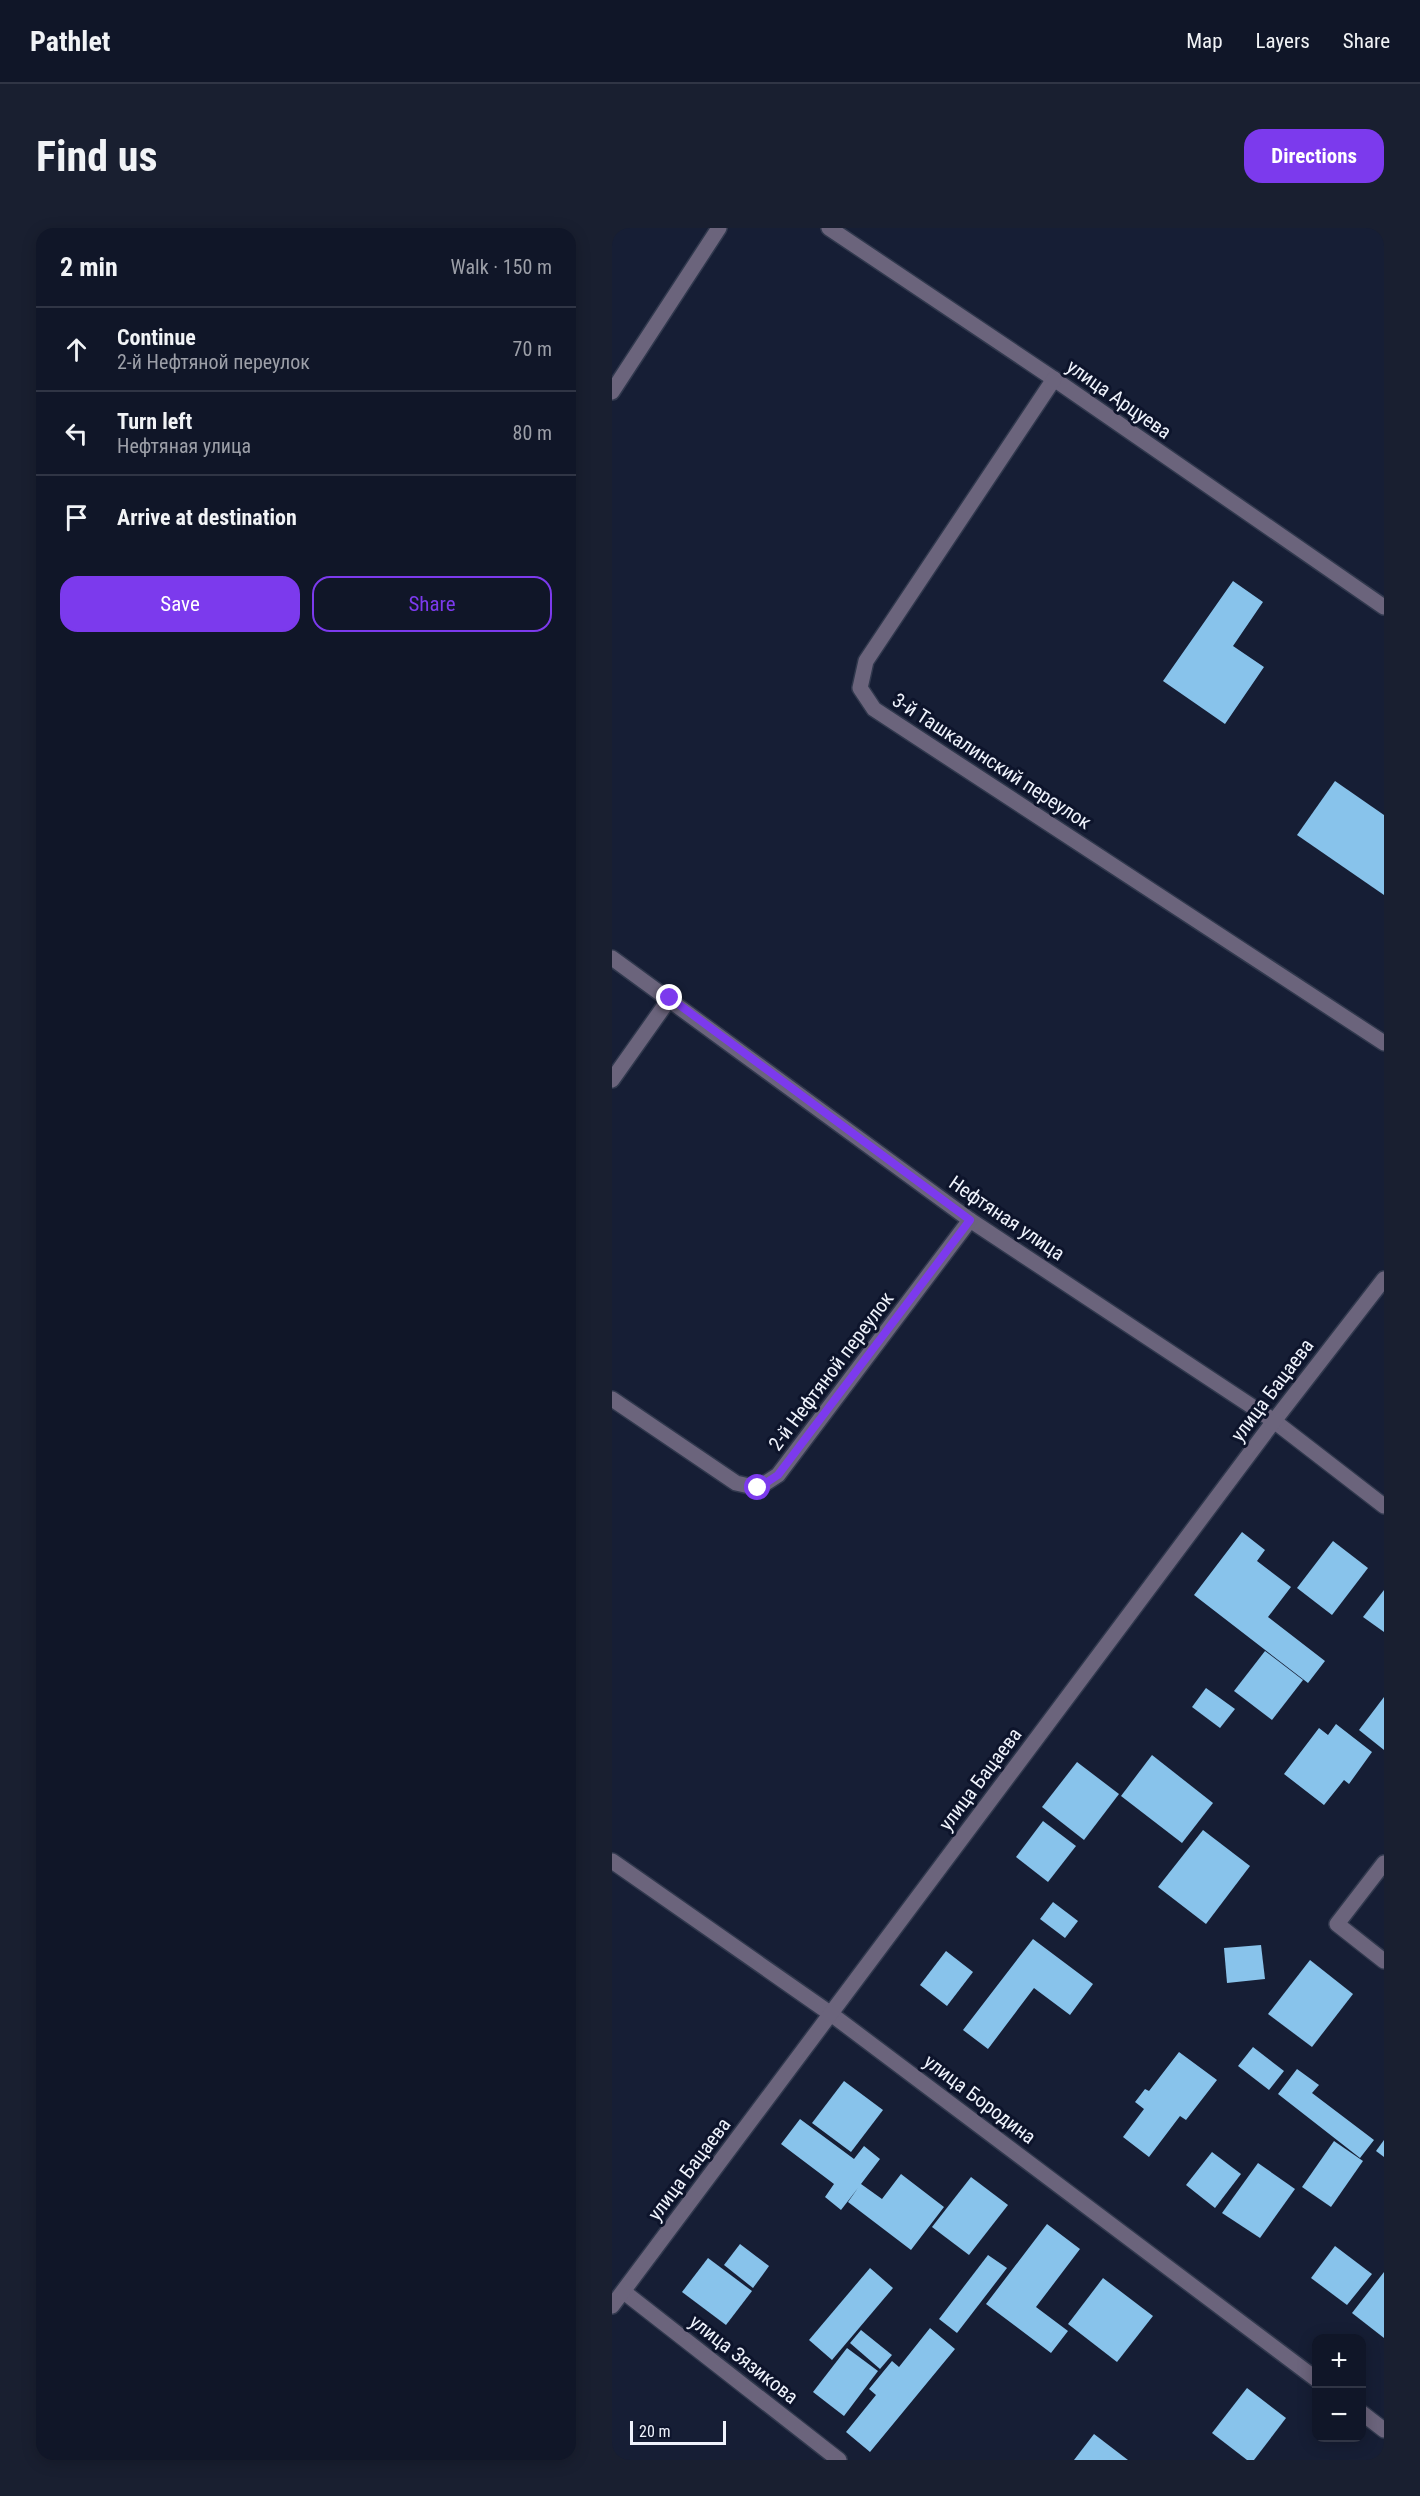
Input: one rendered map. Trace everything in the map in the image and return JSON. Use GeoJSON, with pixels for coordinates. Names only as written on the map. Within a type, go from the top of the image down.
{"type":"FeatureCollection","features":[{"type":"Feature","properties":{"kind":"street"},"geometry":{"type":"LineString","coordinates":[[612,392],[719,228]]}},
{"type":"Feature","properties":{"kind":"street","name":"улица Арцуева"},"geometry":{"type":"LineString","coordinates":[[829,228],[1054,379],[1384,607]]}},
{"type":"Feature","properties":{"kind":"street","name":"3-й Ташкалинский переулок"},"geometry":{"type":"LineString","coordinates":[[1054,379],[866,661],[861,688],[874,709],[1384,1043]]}},
{"type":"Feature","properties":{"kind":"street","name":"Нефтяная улица"},"geometry":{"type":"LineString","coordinates":[[612,958],[670,998],[970,1220],[1274,1421],[1384,1506]]}},
{"type":"Feature","properties":{"kind":"street"},"geometry":{"type":"LineString","coordinates":[[612,1080],[670,998]]}},
{"type":"Feature","properties":{"kind":"street","name":"2-й Нефтяной переулок"},"geometry":{"type":"LineString","coordinates":[[612,1399],[736,1484],[758,1488],[778,1475],[970,1220]]}},
{"type":"Feature","properties":{"kind":"street","name":"улица Бацаева"},"geometry":{"type":"LineString","coordinates":[[612,2306],[1274,1421],[1384,1279]]}},
{"type":"Feature","properties":{"kind":"street","name":"улица Бородина"},"geometry":{"type":"LineString","coordinates":[[612,1861],[831,2014],[1312,2375]]}},
{"type":"Feature","properties":{"kind":"street"},"geometry":{"type":"LineString","coordinates":[[1384,1863],[1337,1924],[1384,1960]]}},
{"type":"Feature","properties":{"kind":"street","name":"улица Зязикова"},"geometry":{"type":"LineString","coordinates":[[624,2292],[839,2460]]}},
{"type":"Feature","properties":{"kind":"street"},"geometry":{"type":"LineString","coordinates":[[1366,2416],[1384,2430]]}},
{"type":"Feature","properties":{"kind":"building"},"geometry":{"type":"Polygon","coordinates":[[[1233,581],[1263,602],[1233,646],[1264,667],[1225,724],[1163,681],[1233,581]]]}},
{"type":"Feature","properties":{"kind":"building"},"geometry":{"type":"Polygon","coordinates":[[[1335,781],[1384,815],[1384,895],[1297,835],[1335,781]]]}},
{"type":"Feature","properties":{"kind":"building"},"geometry":{"type":"Polygon","coordinates":[[[1242,1532],[1265,1550],[1257,1561],[1291,1587],[1268,1617],[1325,1661],[1308,1683],[1194,1595],[1242,1532]]]}},
{"type":"Feature","properties":{"kind":"building"},"geometry":{"type":"Polygon","coordinates":[[[1333,1541],[1368,1568],[1332,1615],[1297,1588],[1333,1541]]]}},
{"type":"Feature","properties":{"kind":"building"},"geometry":{"type":"Polygon","coordinates":[[[1384,1590],[1384,1632],[1363,1617],[1384,1590]]]}},
{"type":"Feature","properties":{"kind":"building"},"geometry":{"type":"Polygon","coordinates":[[[1265,1651],[1303,1680],[1272,1720],[1234,1691],[1265,1651]]]}},
{"type":"Feature","properties":{"kind":"building"},"geometry":{"type":"Polygon","coordinates":[[[1206,1688],[1235,1709],[1220,1728],[1192,1707],[1206,1688]]]}},
{"type":"Feature","properties":{"kind":"building"},"geometry":{"type":"Polygon","coordinates":[[[1384,1697],[1384,1750],[1359,1730],[1384,1697]]]}},
{"type":"Feature","properties":{"kind":"building"},"geometry":{"type":"Polygon","coordinates":[[[1336,1724],[1372,1752],[1349,1784],[1344,1780],[1324,1805],[1284,1774],[1319,1728],[1328,1735],[1336,1724]]]}},
{"type":"Feature","properties":{"kind":"building"},"geometry":{"type":"Polygon","coordinates":[[[1152,1755],[1213,1803],[1182,1843],[1121,1796],[1152,1755]]]}},
{"type":"Feature","properties":{"kind":"building"},"geometry":{"type":"Polygon","coordinates":[[[1077,1762],[1119,1794],[1084,1840],[1042,1807],[1077,1762]]]}},
{"type":"Feature","properties":{"kind":"building"},"geometry":{"type":"Polygon","coordinates":[[[1043,1821],[1076,1846],[1048,1882],[1016,1857],[1043,1821]]]}},
{"type":"Feature","properties":{"kind":"building"},"geometry":{"type":"Polygon","coordinates":[[[1203,1830],[1250,1866],[1206,1924],[1158,1887],[1203,1830]]]}},
{"type":"Feature","properties":{"kind":"building"},"geometry":{"type":"Polygon","coordinates":[[[1053,1902],[1078,1921],[1065,1938],[1040,1919],[1053,1902]]]}},
{"type":"Feature","properties":{"kind":"building"},"geometry":{"type":"Polygon","coordinates":[[[1033,1939],[1093,1984],[1070,2015],[1034,1988],[988,2049],[963,2030],[1033,1939]]]}},
{"type":"Feature","properties":{"kind":"building"},"geometry":{"type":"Polygon","coordinates":[[[1261,1945],[1265,1979],[1227,1983],[1224,1948],[1261,1945]]]}},
{"type":"Feature","properties":{"kind":"building"},"geometry":{"type":"Polygon","coordinates":[[[946,1951],[973,1972],[947,2006],[920,1985],[946,1951]]]}},
{"type":"Feature","properties":{"kind":"building"},"geometry":{"type":"Polygon","coordinates":[[[1310,1960],[1353,1994],[1312,2047],[1268,2014],[1310,1960]]]}},
{"type":"Feature","properties":{"kind":"building"},"geometry":{"type":"Polygon","coordinates":[[[1253,2047],[1284,2071],[1269,2090],[1238,2066],[1253,2047]]]}},
{"type":"Feature","properties":{"kind":"building"},"geometry":{"type":"Polygon","coordinates":[[[1179,2052],[1217,2080],[1186,2120],[1180,2116],[1149,2157],[1123,2137],[1144,2109],[1135,2102],[1145,2089],[1149,2091],[1179,2052]]]}},
{"type":"Feature","properties":{"kind":"building"},"geometry":{"type":"Polygon","coordinates":[[[1297,2069],[1319,2085],[1312,2093],[1374,2140],[1360,2158],[1278,2094],[1297,2069]]]}},
{"type":"Feature","properties":{"kind":"building"},"geometry":{"type":"Polygon","coordinates":[[[844,2081],[883,2110],[851,2152],[812,2123],[844,2081]]]}},
{"type":"Feature","properties":{"kind":"building"},"geometry":{"type":"Polygon","coordinates":[[[800,2119],[854,2159],[864,2146],[880,2159],[861,2184],[882,2199],[901,2174],[944,2207],[911,2250],[848,2202],[858,2188],[841,2210],[825,2197],[834,2184],[781,2144],[800,2119]]]}},
{"type":"Feature","properties":{"kind":"building"},"geometry":{"type":"Polygon","coordinates":[[[1384,2140],[1384,2157],[1376,2151],[1384,2140]]]}},
{"type":"Feature","properties":{"kind":"building"},"geometry":{"type":"Polygon","coordinates":[[[1334,2141],[1363,2161],[1331,2207],[1302,2187],[1334,2141]]]}},
{"type":"Feature","properties":{"kind":"building"},"geometry":{"type":"Polygon","coordinates":[[[1212,2152],[1241,2174],[1215,2208],[1186,2185],[1212,2152]]]}},
{"type":"Feature","properties":{"kind":"building"},"geometry":{"type":"Polygon","coordinates":[[[1258,2163],[1295,2189],[1260,2238],[1222,2213],[1258,2163]]]}},
{"type":"Feature","properties":{"kind":"building"},"geometry":{"type":"Polygon","coordinates":[[[971,2177],[1008,2205],[969,2255],[932,2227],[971,2177]]]}},
{"type":"Feature","properties":{"kind":"building"},"geometry":{"type":"Polygon","coordinates":[[[1047,2224],[1080,2249],[1036,2307],[1068,2331],[1051,2353],[986,2304],[1047,2224]]]}},
{"type":"Feature","properties":{"kind":"building"},"geometry":{"type":"Polygon","coordinates":[[[740,2244],[769,2266],[753,2288],[724,2265],[740,2244]]]}},
{"type":"Feature","properties":{"kind":"building"},"geometry":{"type":"Polygon","coordinates":[[[1335,2246],[1372,2274],[1347,2305],[1311,2278],[1335,2246]]]}},
{"type":"Feature","properties":{"kind":"building"},"geometry":{"type":"Polygon","coordinates":[[[988,2255],[1007,2268],[957,2333],[939,2319],[988,2255]]]}},
{"type":"Feature","properties":{"kind":"building"},"geometry":{"type":"Polygon","coordinates":[[[708,2258],[752,2291],[726,2325],[682,2292],[708,2258]]]}},
{"type":"Feature","properties":{"kind":"building"},"geometry":{"type":"Polygon","coordinates":[[[870,2268],[893,2288],[832,2360],[809,2340],[870,2268]]]}},
{"type":"Feature","properties":{"kind":"building"},"geometry":{"type":"Polygon","coordinates":[[[1384,2272],[1384,2338],[1352,2313],[1384,2272]]]}},
{"type":"Feature","properties":{"kind":"building"},"geometry":{"type":"Polygon","coordinates":[[[1103,2278],[1153,2316],[1117,2362],[1068,2324],[1103,2278]]]}},
{"type":"Feature","properties":{"kind":"building"},"geometry":{"type":"Polygon","coordinates":[[[930,2328],[955,2349],[870,2452],[846,2432],[876,2395],[869,2389],[892,2361],[899,2367],[930,2328]]]}},
{"type":"Feature","properties":{"kind":"building"},"geometry":{"type":"Polygon","coordinates":[[[861,2330],[892,2355],[880,2369],[850,2343],[861,2330]]]}},
{"type":"Feature","properties":{"kind":"building"},"geometry":{"type":"Polygon","coordinates":[[[847,2348],[878,2371],[844,2416],[813,2392],[847,2348]]]}},
{"type":"Feature","properties":{"kind":"building"},"geometry":{"type":"Polygon","coordinates":[[[1247,2388],[1286,2418],[1254,2460],[1247,2460],[1212,2433],[1247,2388]]]}},
{"type":"Feature","properties":{"kind":"building"},"geometry":{"type":"Polygon","coordinates":[[[1094,2434],[1128,2460],[1074,2460],[1094,2434]]]}},
{"type":"Feature","properties":{"kind":"route"},"geometry":{"type":"LineString","coordinates":[[670,998],[970,1220],[778,1475],[758,1488]]}}]}
